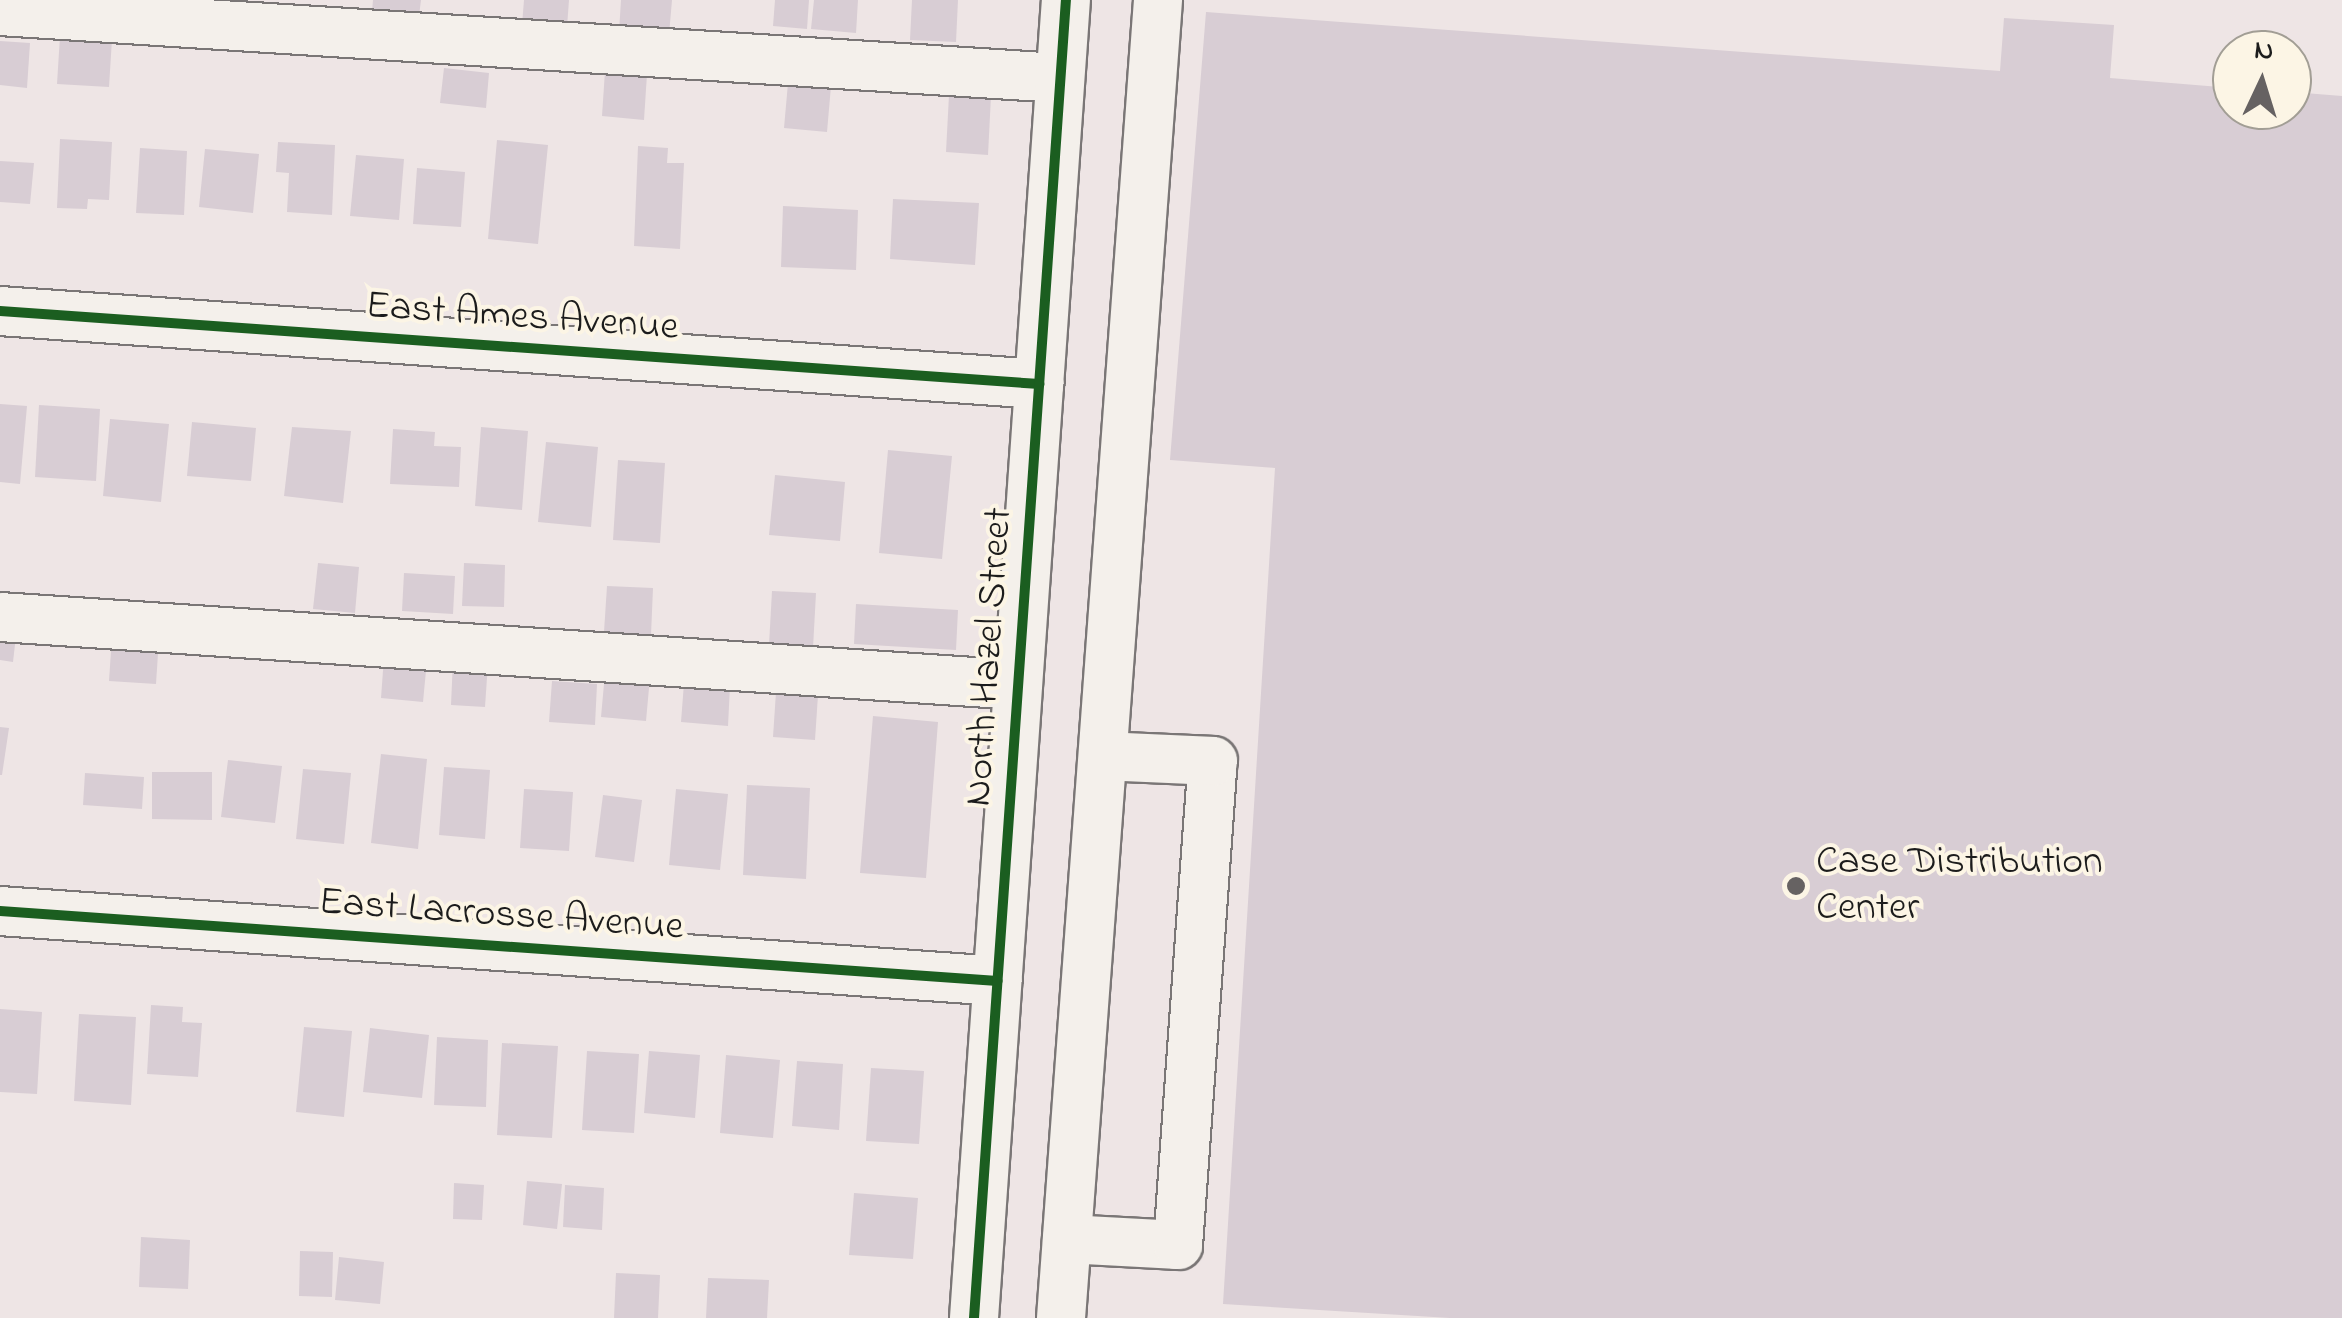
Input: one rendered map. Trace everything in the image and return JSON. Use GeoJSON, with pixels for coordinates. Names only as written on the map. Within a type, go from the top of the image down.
{"type":"FeatureCollection","features":[{"type":"Feature","properties":{"kind":"street","name":"North Hazel Street"},"geometry":{"type":"LineString","coordinates":[[974,1318],[1066,0]]}},
{"type":"Feature","properties":{"kind":"street"},"geometry":{"type":"LineString","coordinates":[[1061,1318],[1158,0]]}},
{"type":"Feature","properties":{"kind":"street"},"geometry":{"type":"LineString","coordinates":[[0,11],[1060,78]]}},
{"type":"Feature","properties":{"kind":"street","name":"East Ames Avenue"},"geometry":{"type":"LineString","coordinates":[[0,311],[1040,384]]}},
{"type":"Feature","properties":{"kind":"street"},"geometry":{"type":"LineString","coordinates":[[0,617],[1018,685]]}},
{"type":"Feature","properties":{"kind":"street"},"geometry":{"type":"LineString","coordinates":[[1067,1239],[1178,1244],[1213,762],[1103,756]]}},
{"type":"Feature","properties":{"kind":"street","name":"East Lacrosse Avenue"},"geometry":{"type":"LineString","coordinates":[[0,911],[998,981]]}},
{"type":"Feature","properties":{"kind":"building"},"geometry":{"type":"Polygon","coordinates":[[[373,0],[421,0],[419,16],[372,12],[373,0]]]}},
{"type":"Feature","properties":{"kind":"building"},"geometry":{"type":"Polygon","coordinates":[[[524,0],[569,0],[567,27],[522,25],[524,0]]]}},
{"type":"Feature","properties":{"kind":"building"},"geometry":{"type":"Polygon","coordinates":[[[621,0],[672,0],[669,35],[619,32],[621,0]]]}},
{"type":"Feature","properties":{"kind":"building"},"geometry":{"type":"Polygon","coordinates":[[[775,0],[809,0],[807,29],[773,26],[775,0]]]}},
{"type":"Feature","properties":{"kind":"building"},"geometry":{"type":"Polygon","coordinates":[[[814,0],[858,0],[856,33],[811,29],[814,0]]]}},
{"type":"Feature","properties":{"kind":"building"},"geometry":{"type":"Polygon","coordinates":[[[912,0],[958,0],[956,42],[910,40],[912,0]]]}},
{"type":"Feature","properties":{"kind":"building","name":"Case Distribution Center"},"geometry":{"type":"Polygon","coordinates":[[[1206,12],[2000,71],[2004,18],[2114,25],[2110,78],[2212,86],[2212,130],[2312,130],[2312,94],[2342,96],[2342,1318],[1450,1318],[1223,1304],[1275,468],[1170,460],[1206,12]]]}},
{"type":"Feature","properties":{"kind":"building"},"geometry":{"type":"Polygon","coordinates":[[[60,36],[112,39],[109,87],[57,84],[60,36]]]}},
{"type":"Feature","properties":{"kind":"building"},"geometry":{"type":"Polygon","coordinates":[[[0,41],[30,43],[27,88],[0,85],[0,41]]]}},
{"type":"Feature","properties":{"kind":"building"},"geometry":{"type":"Polygon","coordinates":[[[444,68],[489,73],[486,108],[440,103],[444,68]]]}},
{"type":"Feature","properties":{"kind":"building"},"geometry":{"type":"Polygon","coordinates":[[[605,71],[647,74],[644,120],[602,116],[605,71]]]}},
{"type":"Feature","properties":{"kind":"building"},"geometry":{"type":"Polygon","coordinates":[[[788,83],[831,86],[827,132],[784,128],[788,83]]]}},
{"type":"Feature","properties":{"kind":"building"},"geometry":{"type":"Polygon","coordinates":[[[949,95],[991,96],[988,155],[946,152],[949,95]]]}},
{"type":"Feature","properties":{"kind":"building"},"geometry":{"type":"Polygon","coordinates":[[[60,139],[112,142],[109,200],[88,199],[87,209],[57,208],[60,139]]]}},
{"type":"Feature","properties":{"kind":"building"},"geometry":{"type":"Polygon","coordinates":[[[497,140],[548,145],[538,244],[488,239],[497,140]]]}},
{"type":"Feature","properties":{"kind":"building"},"geometry":{"type":"Polygon","coordinates":[[[278,142],[335,145],[332,215],[287,212],[289,173],[276,172],[278,142]]]}},
{"type":"Feature","properties":{"kind":"building"},"geometry":{"type":"Polygon","coordinates":[[[638,146],[668,148],[667,163],[684,163],[680,249],[634,246],[638,146]]]}},
{"type":"Feature","properties":{"kind":"building"},"geometry":{"type":"Polygon","coordinates":[[[140,148],[187,151],[184,215],[136,213],[140,148]]]}},
{"type":"Feature","properties":{"kind":"building"},"geometry":{"type":"Polygon","coordinates":[[[205,149],[259,154],[253,213],[199,207],[205,149]]]}},
{"type":"Feature","properties":{"kind":"building"},"geometry":{"type":"Polygon","coordinates":[[[356,155],[404,159],[399,220],[350,216],[356,155]]]}},
{"type":"Feature","properties":{"kind":"building"},"geometry":{"type":"Polygon","coordinates":[[[0,161],[34,163],[30,204],[0,202],[0,161]]]}},
{"type":"Feature","properties":{"kind":"building"},"geometry":{"type":"Polygon","coordinates":[[[417,168],[465,172],[461,227],[413,224],[417,168]]]}},
{"type":"Feature","properties":{"kind":"building"},"geometry":{"type":"Polygon","coordinates":[[[893,199],[979,203],[975,265],[890,259],[893,199]]]}},
{"type":"Feature","properties":{"kind":"building"},"geometry":{"type":"Polygon","coordinates":[[[783,206],[858,210],[856,270],[781,267],[783,206]]]}},
{"type":"Feature","properties":{"kind":"building"},"geometry":{"type":"Polygon","coordinates":[[[0,404],[27,406],[20,484],[0,482],[0,404]]]}},
{"type":"Feature","properties":{"kind":"building"},"geometry":{"type":"Polygon","coordinates":[[[39,405],[100,409],[96,481],[35,477],[39,405]]]}},
{"type":"Feature","properties":{"kind":"building"},"geometry":{"type":"Polygon","coordinates":[[[110,419],[169,424],[161,502],[103,496],[110,419]]]}},
{"type":"Feature","properties":{"kind":"building"},"geometry":{"type":"Polygon","coordinates":[[[192,422],[256,428],[251,481],[187,476],[192,422]]]}},
{"type":"Feature","properties":{"kind":"building"},"geometry":{"type":"Polygon","coordinates":[[[292,427],[351,431],[343,503],[284,496],[292,427]]]}},
{"type":"Feature","properties":{"kind":"building"},"geometry":{"type":"Polygon","coordinates":[[[481,427],[528,431],[522,510],[475,506],[481,427]]]}},
{"type":"Feature","properties":{"kind":"building"},"geometry":{"type":"Polygon","coordinates":[[[393,429],[435,432],[434,446],[461,447],[459,487],[390,484],[393,429]]]}},
{"type":"Feature","properties":{"kind":"building"},"geometry":{"type":"Polygon","coordinates":[[[546,442],[598,447],[591,527],[538,522],[546,442]]]}},
{"type":"Feature","properties":{"kind":"building"},"geometry":{"type":"Polygon","coordinates":[[[888,450],[952,456],[942,559],[879,553],[888,450]]]}},
{"type":"Feature","properties":{"kind":"building"},"geometry":{"type":"Polygon","coordinates":[[[618,460],[665,463],[660,543],[613,540],[618,460]]]}},
{"type":"Feature","properties":{"kind":"building"},"geometry":{"type":"Polygon","coordinates":[[[775,475],[845,482],[840,541],[769,535],[775,475]]]}},
{"type":"Feature","properties":{"kind":"building"},"geometry":{"type":"Polygon","coordinates":[[[318,563],[359,567],[355,613],[313,609],[318,563]]]}},
{"type":"Feature","properties":{"kind":"building"},"geometry":{"type":"Polygon","coordinates":[[[464,563],[505,565],[504,607],[462,606],[464,563]]]}},
{"type":"Feature","properties":{"kind":"building"},"geometry":{"type":"Polygon","coordinates":[[[404,573],[455,576],[453,614],[402,611],[404,573]]]}},
{"type":"Feature","properties":{"kind":"building"},"geometry":{"type":"Polygon","coordinates":[[[607,586],[653,588],[651,635],[604,632],[607,586]]]}},
{"type":"Feature","properties":{"kind":"building"},"geometry":{"type":"Polygon","coordinates":[[[772,591],[816,593],[813,648],[769,645],[772,591]]]}},
{"type":"Feature","properties":{"kind":"building"},"geometry":{"type":"Polygon","coordinates":[[[856,604],[958,610],[956,650],[854,644],[856,604]]]}},
{"type":"Feature","properties":{"kind":"building"},"geometry":{"type":"Polygon","coordinates":[[[0,625],[17,627],[13,662],[0,660],[0,625]]]}},
{"type":"Feature","properties":{"kind":"building"},"geometry":{"type":"Polygon","coordinates":[[[112,636],[159,638],[156,684],[109,681],[112,636]]]}},
{"type":"Feature","properties":{"kind":"building"},"geometry":{"type":"Polygon","coordinates":[[[384,657],[427,660],[423,702],[381,698],[384,657]]]}},
{"type":"Feature","properties":{"kind":"building"},"geometry":{"type":"Polygon","coordinates":[[[453,660],[488,663],[485,707],[451,705],[453,660]]]}},
{"type":"Feature","properties":{"kind":"building"},"geometry":{"type":"Polygon","coordinates":[[[605,673],[650,677],[646,721],[601,717],[605,673]]]}},
{"type":"Feature","properties":{"kind":"building"},"geometry":{"type":"Polygon","coordinates":[[[552,681],[597,684],[595,725],[549,722],[552,681]]]}},
{"type":"Feature","properties":{"kind":"building"},"geometry":{"type":"Polygon","coordinates":[[[684,683],[730,686],[728,726],[681,722],[684,683]]]}},
{"type":"Feature","properties":{"kind":"building"},"geometry":{"type":"Polygon","coordinates":[[[776,692],[818,695],[815,740],[773,737],[776,692]]]}},
{"type":"Feature","properties":{"kind":"building"},"geometry":{"type":"Polygon","coordinates":[[[873,716],[938,722],[926,878],[860,873],[873,716]]]}},
{"type":"Feature","properties":{"kind":"building"},"geometry":{"type":"Polygon","coordinates":[[[0,727],[9,728],[2,775],[0,775],[0,727]]]}},
{"type":"Feature","properties":{"kind":"building"},"geometry":{"type":"Polygon","coordinates":[[[381,754],[427,759],[418,849],[371,843],[381,754]]]}},
{"type":"Feature","properties":{"kind":"building"},"geometry":{"type":"Polygon","coordinates":[[[228,760],[282,766],[275,823],[221,817],[228,760]]]}},
{"type":"Feature","properties":{"kind":"building"},"geometry":{"type":"Polygon","coordinates":[[[444,767],[490,770],[485,839],[439,835],[444,767]]]}},
{"type":"Feature","properties":{"kind":"building"},"geometry":{"type":"Polygon","coordinates":[[[303,769],[351,773],[344,844],[296,839],[303,769]]]}},
{"type":"Feature","properties":{"kind":"building"},"geometry":{"type":"Polygon","coordinates":[[[152,772],[212,772],[212,820],[152,819],[152,772]]]}},
{"type":"Feature","properties":{"kind":"building"},"geometry":{"type":"Polygon","coordinates":[[[85,773],[144,777],[142,809],[83,805],[85,773]]]}},
{"type":"Feature","properties":{"kind":"building"},"geometry":{"type":"Polygon","coordinates":[[[747,785],[810,788],[806,879],[743,875],[747,785]]]}},
{"type":"Feature","properties":{"kind":"building"},"geometry":{"type":"Polygon","coordinates":[[[524,789],[573,792],[569,851],[520,848],[524,789]]]}},
{"type":"Feature","properties":{"kind":"building"},"geometry":{"type":"Polygon","coordinates":[[[676,789],[728,794],[720,870],[669,865],[676,789]]]}},
{"type":"Feature","properties":{"kind":"building"},"geometry":{"type":"Polygon","coordinates":[[[603,795],[642,800],[634,862],[595,857],[603,795]]]}},
{"type":"Feature","properties":{"kind":"building"},"geometry":{"type":"Polygon","coordinates":[[[151,1005],[183,1007],[182,1022],[202,1023],[198,1077],[147,1074],[151,1005]]]}},
{"type":"Feature","properties":{"kind":"building"},"geometry":{"type":"Polygon","coordinates":[[[0,1009],[42,1012],[37,1094],[0,1092],[0,1009]]]}},
{"type":"Feature","properties":{"kind":"building"},"geometry":{"type":"Polygon","coordinates":[[[79,1014],[136,1017],[131,1105],[74,1101],[79,1014]]]}},
{"type":"Feature","properties":{"kind":"building"},"geometry":{"type":"Polygon","coordinates":[[[304,1027],[352,1031],[344,1117],[296,1112],[304,1027]]]}},
{"type":"Feature","properties":{"kind":"building"},"geometry":{"type":"Polygon","coordinates":[[[370,1028],[429,1035],[422,1098],[363,1092],[370,1028]]]}},
{"type":"Feature","properties":{"kind":"building"},"geometry":{"type":"Polygon","coordinates":[[[437,1037],[488,1040],[486,1107],[434,1105],[437,1037]]]}},
{"type":"Feature","properties":{"kind":"building"},"geometry":{"type":"Polygon","coordinates":[[[502,1043],[558,1046],[552,1138],[497,1135],[502,1043]]]}},
{"type":"Feature","properties":{"kind":"building"},"geometry":{"type":"Polygon","coordinates":[[[587,1051],[639,1054],[634,1133],[582,1130],[587,1051]]]}},
{"type":"Feature","properties":{"kind":"building"},"geometry":{"type":"Polygon","coordinates":[[[649,1051],[700,1055],[695,1118],[644,1113],[649,1051]]]}},
{"type":"Feature","properties":{"kind":"building"},"geometry":{"type":"Polygon","coordinates":[[[726,1055],[780,1060],[773,1138],[720,1133],[726,1055]]]}},
{"type":"Feature","properties":{"kind":"building"},"geometry":{"type":"Polygon","coordinates":[[[797,1061],[843,1064],[839,1130],[792,1126],[797,1061]]]}},
{"type":"Feature","properties":{"kind":"building"},"geometry":{"type":"Polygon","coordinates":[[[871,1068],[924,1071],[919,1144],[866,1141],[871,1068]]]}},
{"type":"Feature","properties":{"kind":"building"},"geometry":{"type":"Polygon","coordinates":[[[527,1181],[562,1184],[557,1229],[523,1225],[527,1181]]]}},
{"type":"Feature","properties":{"kind":"building"},"geometry":{"type":"Polygon","coordinates":[[[454,1183],[484,1185],[482,1220],[453,1219],[454,1183]]]}},
{"type":"Feature","properties":{"kind":"building"},"geometry":{"type":"Polygon","coordinates":[[[565,1185],[604,1188],[602,1230],[563,1227],[565,1185]]]}},
{"type":"Feature","properties":{"kind":"building"},"geometry":{"type":"Polygon","coordinates":[[[854,1193],[918,1198],[913,1259],[849,1255],[854,1193]]]}},
{"type":"Feature","properties":{"kind":"building"},"geometry":{"type":"Polygon","coordinates":[[[141,1237],[190,1240],[188,1289],[139,1287],[141,1237]]]}},
{"type":"Feature","properties":{"kind":"building"},"geometry":{"type":"Polygon","coordinates":[[[300,1251],[333,1252],[332,1297],[299,1296],[300,1251]]]}},
{"type":"Feature","properties":{"kind":"building"},"geometry":{"type":"Polygon","coordinates":[[[339,1257],[384,1262],[380,1304],[335,1300],[339,1257]]]}},
{"type":"Feature","properties":{"kind":"building"},"geometry":{"type":"Polygon","coordinates":[[[616,1273],[660,1275],[658,1318],[614,1318],[616,1273]]]}},
{"type":"Feature","properties":{"kind":"building"},"geometry":{"type":"Polygon","coordinates":[[[708,1278],[769,1280],[767,1318],[706,1318],[708,1278]]]}},
{"type":"Feature","properties":{"kind":"cycle path"},"geometry":{"type":"LineString","coordinates":[[974,1318],[1066,0]]}},
{"type":"Feature","properties":{"kind":"cycle path"},"geometry":{"type":"LineString","coordinates":[[0,311],[1039,384]]}},
{"type":"Feature","properties":{"kind":"cycle path"},"geometry":{"type":"LineString","coordinates":[[0,911],[998,981]]}},
{"type":"Feature","properties":{"kind":"place","name":"Case Distribution Center"},"geometry":{"type":"Point","coordinates":[1796,886]}}]}
